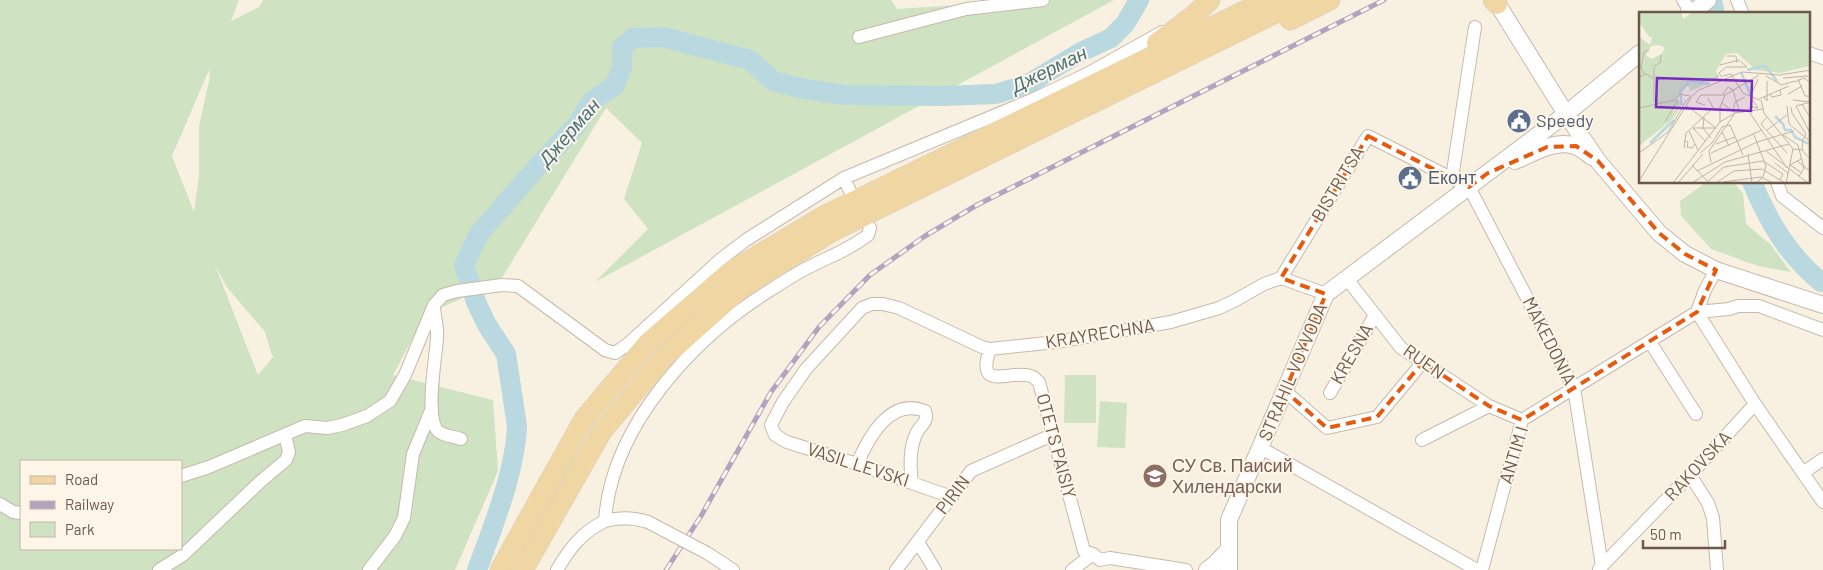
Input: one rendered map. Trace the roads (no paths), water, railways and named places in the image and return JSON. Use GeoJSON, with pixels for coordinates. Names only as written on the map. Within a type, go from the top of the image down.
{"type":"FeatureCollection","features":[{"type":"Feature","properties":{"kind":"main road"},"geometry":{"type":"LineString","coordinates":[[1112,76],[1193,16],[1210,0]]}},
{"type":"Feature","properties":{"kind":"main road"},"geometry":{"type":"LineString","coordinates":[[500,570],[584,419],[649,342],[730,272],[822,217],[1266,0]]}},
{"type":"Feature","properties":{"kind":"main road"},"geometry":{"type":"LineString","coordinates":[[523,570],[602,431],[666,355],[740,289],[830,232],[1302,0]]}},
{"type":"Feature","properties":{"kind":"main road"},"geometry":{"type":"LineString","coordinates":[[906,194],[1068,128],[1330,0]]}},
{"type":"Feature","properties":{"kind":"street"},"geometry":{"type":"LineString","coordinates":[[859,37],[966,9],[1043,0]]}},
{"type":"Feature","properties":{"kind":"street"},"geometry":{"type":"LineString","coordinates":[[182,476],[217,464],[305,426],[327,428],[342,425],[366,416],[390,401],[405,375],[434,305],[443,295],[457,291],[502,285],[518,286],[605,350],[615,353],[628,344],[680,295],[740,245],[844,178],[1034,99],[1086,74],[1162,32],[1197,0]]}},
{"type":"Feature","properties":{"kind":"street"},"geometry":{"type":"LineString","coordinates":[[1737,0],[1743,12]]}},
{"type":"Feature","properties":{"kind":"street"},"geometry":{"type":"LineString","coordinates":[[1495,1],[1598,161],[1659,233],[1685,254],[1716,270],[1823,305]]}},
{"type":"Feature","properties":{"kind":"street"},"geometry":{"type":"LineString","coordinates":[[1452,178],[1475,27]]}},
{"type":"Feature","properties":{"kind":"street","name":"STRAHIL VOYVODA"},"geometry":{"type":"LineString","coordinates":[[1229,570],[1229,520],[1326,294],[1566,114],[1639,54]]}},
{"type":"Feature","properties":{"kind":"street","name":"BISTRITSA"},"geometry":{"type":"LineString","coordinates":[[1281,278],[1368,136],[1469,187]]}},
{"type":"Feature","properties":{"kind":"street"},"geometry":{"type":"LineString","coordinates":[[1488,173],[1548,147],[1562,144],[1576,146],[1598,161]]}},
{"type":"Feature","properties":{"kind":"street"},"geometry":{"type":"LineString","coordinates":[[844,178],[850,191]]}},
{"type":"Feature","properties":{"kind":"street"},"geometry":{"type":"LineString","coordinates":[[1778,184],[1782,196],[1823,228]]}},
{"type":"Feature","properties":{"kind":"street","name":"MAKEDONIA"},"geometry":{"type":"LineString","coordinates":[[1469,187],[1574,388],[1600,568]]}},
{"type":"Feature","properties":{"kind":"street"},"geometry":{"type":"LineString","coordinates":[[605,521],[608,492],[617,462],[626,443],[638,422],[670,378],[694,350],[732,318],[771,290],[813,265],[852,248],[868,235],[870,228]]}},
{"type":"Feature","properties":{"kind":"street"},"geometry":{"type":"LineString","coordinates":[[1697,312],[1705,290],[1716,270]]}},
{"type":"Feature","properties":{"kind":"street"},"geometry":{"type":"LineString","coordinates":[[1281,278],[1326,294]]}},
{"type":"Feature","properties":{"kind":"street","name":"KRAYRECHNA"},"geometry":{"type":"LineString","coordinates":[[771,425],[783,402],[806,368],[862,308],[872,304],[883,304],[899,308],[990,349],[1056,342],[1171,322],[1219,308],[1264,284],[1281,278]]}},
{"type":"Feature","properties":{"kind":"street","name":"RUEN"},"geometry":{"type":"LineString","coordinates":[[1347,279],[1401,348],[1489,406],[1522,420]]}},
{"type":"Feature","properties":{"kind":"street"},"geometry":{"type":"LineString","coordinates":[[434,305],[437,337],[433,367],[433,424],[439,432],[461,439]]}},
{"type":"Feature","properties":{"kind":"street"},"geometry":{"type":"LineString","coordinates":[[1697,312],[1728,309],[1738,306],[1759,306],[1823,330]]}},
{"type":"Feature","properties":{"kind":"street"},"geometry":{"type":"LineString","coordinates":[[1697,312],[1755,404],[1823,502]]}},
{"type":"Feature","properties":{"kind":"street","name":"ANTIM I"},"geometry":{"type":"LineString","coordinates":[[1482,570],[1522,420],[1697,312]]}},
{"type":"Feature","properties":{"kind":"street","name":"KRESNA"},"geometry":{"type":"LineString","coordinates":[[1330,393],[1375,315]]}},
{"type":"Feature","properties":{"kind":"street"},"geometry":{"type":"LineString","coordinates":[[1650,342],[1696,414]]}},
{"type":"Feature","properties":{"kind":"street","name":"OTETS PAISIY"},"geometry":{"type":"LineString","coordinates":[[990,349],[986,361],[986,368],[989,374],[998,377],[1026,375],[1033,377],[1039,382],[1084,551],[1093,554]]}},
{"type":"Feature","properties":{"kind":"street"},"geometry":{"type":"LineString","coordinates":[[1285,391],[1327,428],[1342,425],[1378,417],[1423,362]]}},
{"type":"Feature","properties":{"kind":"street","name":"RAKOVSKA"},"geometry":{"type":"LineString","coordinates":[[1600,568],[1690,475],[1755,404]]}},
{"type":"Feature","properties":{"kind":"street"},"geometry":{"type":"LineString","coordinates":[[1422,440],[1489,406]]}},
{"type":"Feature","properties":{"kind":"street"},"geometry":{"type":"LineString","coordinates":[[369,570],[395,536],[404,518],[413,454],[432,408]]}},
{"type":"Feature","properties":{"kind":"street"},"geometry":{"type":"LineString","coordinates":[[857,464],[872,433],[883,421],[903,410],[911,408],[920,409],[926,415],[925,422],[912,446],[910,464],[912,483]]}},
{"type":"Feature","properties":{"kind":"street","name":"VASIL LEVSKI"},"geometry":{"type":"LineString","coordinates":[[771,425],[775,435],[787,442],[952,497]]}},
{"type":"Feature","properties":{"kind":"street"},"geometry":{"type":"LineString","coordinates":[[159,570],[183,555],[261,481],[286,460],[289,452],[285,435]]}},
{"type":"Feature","properties":{"kind":"street","name":"PIRIN"},"geometry":{"type":"LineString","coordinates":[[896,570],[971,471],[1052,435]]}},
{"type":"Feature","properties":{"kind":"street"},"geometry":{"type":"LineString","coordinates":[[1261,448],[1477,570]]}},
{"type":"Feature","properties":{"kind":"street"},"geometry":{"type":"LineString","coordinates":[[1803,473],[1823,460]]}},
{"type":"Feature","properties":{"kind":"street"},"geometry":{"type":"LineString","coordinates":[[1690,475],[1708,504],[1713,518],[1717,570]]}},
{"type":"Feature","properties":{"kind":"street"},"geometry":{"type":"LineString","coordinates":[[0,504],[13,512],[20,513]]}},
{"type":"Feature","properties":{"kind":"street"},"geometry":{"type":"LineString","coordinates":[[557,570],[566,554],[580,538],[605,521],[620,518],[648,522],[707,553],[733,570]]}},
{"type":"Feature","properties":{"kind":"street"},"geometry":{"type":"LineString","coordinates":[[918,542],[935,570]]}},
{"type":"Feature","properties":{"kind":"street"},"geometry":{"type":"LineString","coordinates":[[1207,570],[1229,549]]}},
{"type":"Feature","properties":{"kind":"street"},"geometry":{"type":"LineString","coordinates":[[1072,570],[1093,554],[1100,560],[1110,558],[1186,570]]}},
{"type":"Feature","properties":{"kind":"waterway","name":"Джерман"},"geometry":{"type":"LineString","coordinates":[[477,570],[508,480],[517,426],[506,354],[487,325],[476,302],[464,265],[479,234],[536,168],[576,126],[592,101],[615,85],[622,67],[622,47],[633,38],[663,37],[750,60],[773,81],[799,88],[845,95],[943,96],[996,94],[1028,84],[1081,52],[1111,38],[1125,24],[1139,0]]}},
{"type":"Feature","properties":{"kind":"waterway"},"geometry":{"type":"LineString","coordinates":[[1712,0],[1715,12]]}},
{"type":"Feature","properties":{"kind":"waterway"},"geometry":{"type":"LineString","coordinates":[[1753,184],[1772,224],[1789,249],[1821,282]]}},
{"type":"Feature","properties":{"kind":"railway"},"geometry":{"type":"LineString","coordinates":[[666,570],[701,516],[771,392],[819,327],[870,275],[925,236],[977,205],[1384,0]]}},
{"type":"Feature","properties":{"kind":"place","name":"Speedy"},"geometry":{"type":"Point","coordinates":[1519,121]}},
{"type":"Feature","properties":{"kind":"place","name":"Еконт"},"geometry":{"type":"Point","coordinates":[1410,178]}},
{"type":"Feature","properties":{"kind":"place","name":"СУ Св. Паисий Хилендарски"},"geometry":{"type":"Point","coordinates":[1155,476]}}]}
